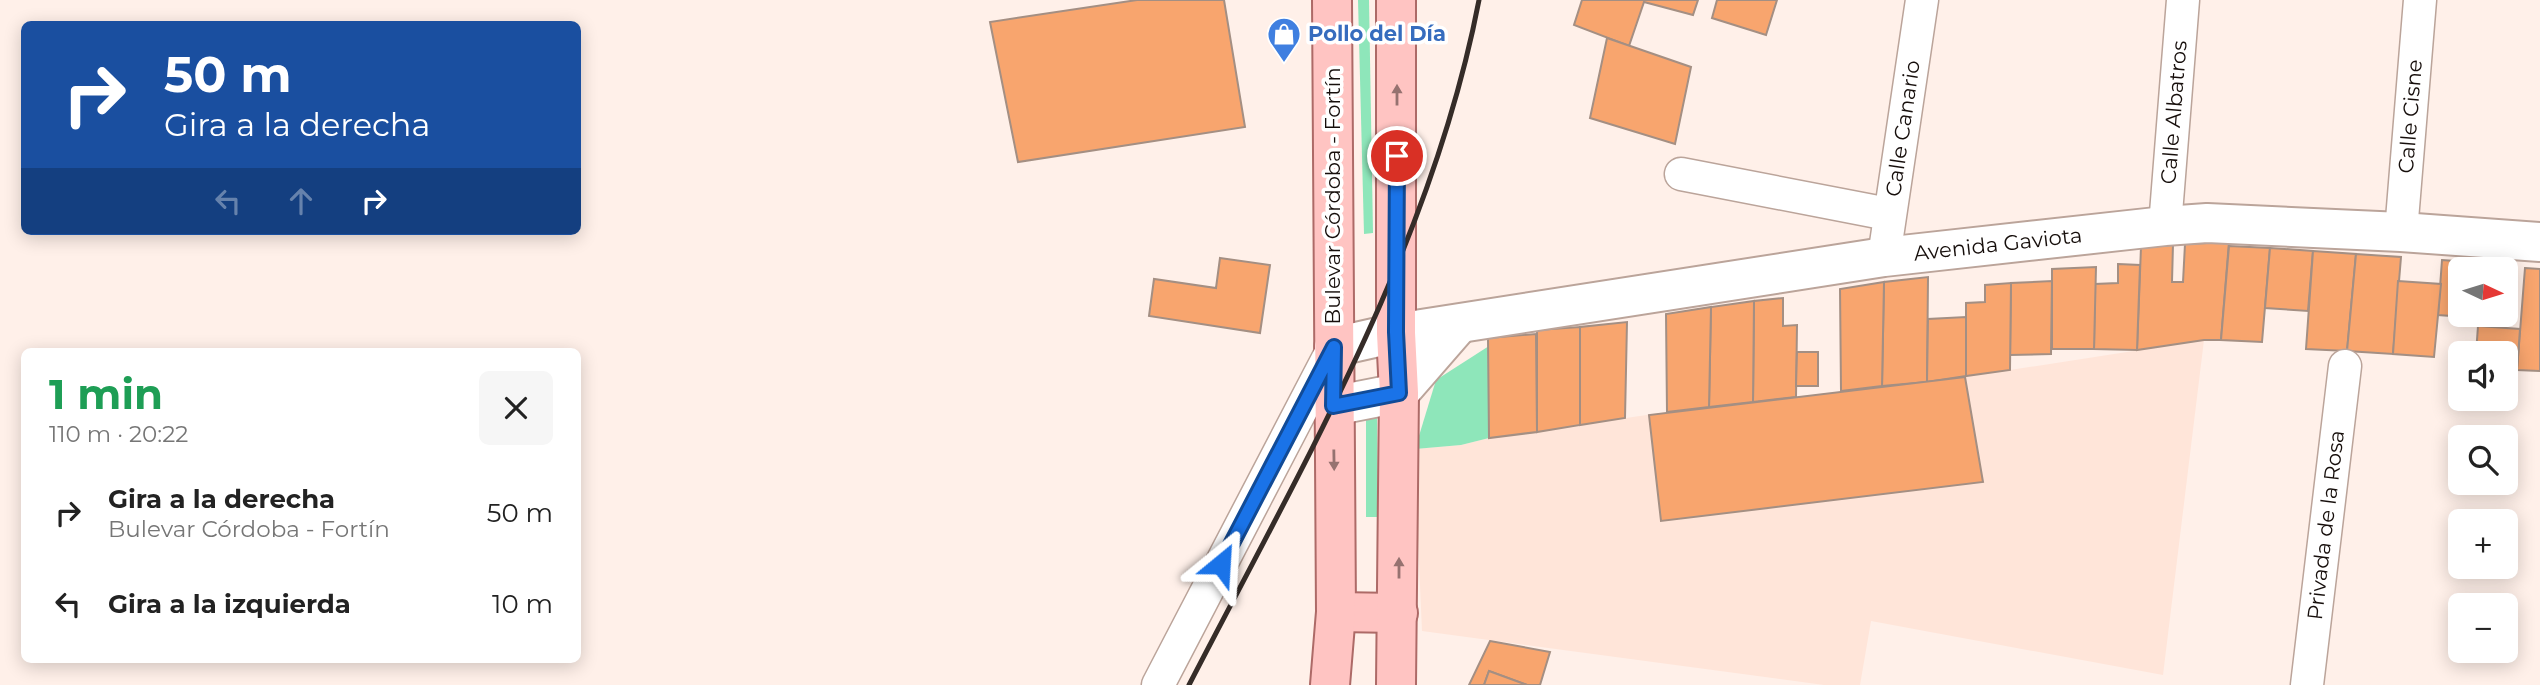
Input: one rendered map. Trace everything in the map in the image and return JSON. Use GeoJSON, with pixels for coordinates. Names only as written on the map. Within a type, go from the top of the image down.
{"type":"FeatureCollection","features":[{"type":"Feature","properties":{"kind":"main road","name":"Bulevar Córdoba - Fortín"},"geometry":{"type":"LineString","coordinates":[[1330,685],[1336,612],[1332,0]]}},
{"type":"Feature","properties":{"kind":"main road"},"geometry":{"type":"LineString","coordinates":[[1396,0],[1396,332],[1399,393],[1396,685]]}},
{"type":"Feature","properties":{"kind":"main road"},"geometry":{"type":"LineString","coordinates":[[1336,612],[1398,613]]}},
{"type":"Feature","properties":{"kind":"street","name":"Calle Canario"},"geometry":{"type":"LineString","coordinates":[[1884,257],[1888,214],[1922,0]]}},
{"type":"Feature","properties":{"kind":"street","name":"Calle Albatros"},"geometry":{"type":"LineString","coordinates":[[2165,226],[2183,0]]}},
{"type":"Feature","properties":{"kind":"street","name":"Calle Cisne"},"geometry":{"type":"LineString","coordinates":[[2401,232],[2420,0]]}},
{"type":"Feature","properties":{"kind":"street"},"geometry":{"type":"LineString","coordinates":[[1681,174],[1888,214]]}},
{"type":"Feature","properties":{"kind":"street","name":"Avenida Gaviota"},"geometry":{"type":"LineString","coordinates":[[1334,347],[1396,332],[1884,257],[2165,226],[2207,223],[2540,242]]}},
{"type":"Feature","properties":{"kind":"street"},"geometry":{"type":"LineString","coordinates":[[1333,406],[1399,393],[1459,324]]}},
{"type":"Feature","properties":{"kind":"street"},"geometry":{"type":"LineString","coordinates":[[1158,685],[1334,347]]}},
{"type":"Feature","properties":{"kind":"street","name":"Privada de la Rosa"},"geometry":{"type":"LineString","coordinates":[[2307,685],[2345,366]]}},
{"type":"Feature","properties":{"kind":"shaded area"},"geometry":{"type":"Polygon","coordinates":[[[2204,340],[2163,675],[1871,621],[1860,685],[1824,685],[1422,631],[1414,449],[1461,445],[1489,438],[1667,412],[1965,377],[2204,340]]]}},
{"type":"Feature","properties":{"kind":"green space"},"geometry":{"type":"Polygon","coordinates":[[[1358,0],[1369,0],[1373,233],[1364,234],[1358,0]]]}},
{"type":"Feature","properties":{"kind":"green space"},"geometry":{"type":"Polygon","coordinates":[[[1489,346],[1489,438],[1461,445],[1415,449],[1436,380],[1489,346]]]}},
{"type":"Feature","properties":{"kind":"green space"},"geometry":{"type":"Polygon","coordinates":[[[1377,413],[1378,517],[1366,517],[1366,414],[1377,413]]]}},
{"type":"Feature","properties":{"kind":"building"},"geometry":{"type":"Polygon","coordinates":[[[1137,0],[1224,0],[1245,127],[1018,162],[990,22],[1137,0]]]}},
{"type":"Feature","properties":{"kind":"building"},"geometry":{"type":"Polygon","coordinates":[[[1582,0],[1698,0],[1693,15],[1644,2],[1629,46],[1574,25],[1582,0]]]}},
{"type":"Feature","properties":{"kind":"building"},"geometry":{"type":"Polygon","coordinates":[[[1717,0],[1777,0],[1766,35],[1712,18],[1717,0]]]}},
{"type":"Feature","properties":{"kind":"building"},"geometry":{"type":"Polygon","coordinates":[[[1607,38],[1691,67],[1675,144],[1590,118],[1607,38]]]}},
{"type":"Feature","properties":{"kind":"building"},"geometry":{"type":"Polygon","coordinates":[[[2229,242],[2221,340],[2137,350],[2141,247],[2173,244],[2172,282],[2183,282],[2185,244],[2229,242]]]}},
{"type":"Feature","properties":{"kind":"building"},"geometry":{"type":"Polygon","coordinates":[[[2229,246],[2270,248],[2262,342],[2221,340],[2229,246]]]}},
{"type":"Feature","properties":{"kind":"building"},"geometry":{"type":"Polygon","coordinates":[[[2270,248],[2313,251],[2308,311],[2265,308],[2270,248]]]}},
{"type":"Feature","properties":{"kind":"building"},"geometry":{"type":"Polygon","coordinates":[[[2313,251],[2356,254],[2347,351],[2306,349],[2313,251]]]}},
{"type":"Feature","properties":{"kind":"building"},"geometry":{"type":"Polygon","coordinates":[[[2356,254],[2401,257],[2393,354],[2347,351],[2356,254]]]}},
{"type":"Feature","properties":{"kind":"building"},"geometry":{"type":"Polygon","coordinates":[[[1220,258],[1270,265],[1260,333],[1149,316],[1154,279],[1216,288],[1220,258]]]}},
{"type":"Feature","properties":{"kind":"building"},"geometry":{"type":"Polygon","coordinates":[[[2442,260],[2448,260],[2448,316],[2438,315],[2442,260]]]}},
{"type":"Feature","properties":{"kind":"building"},"geometry":{"type":"Polygon","coordinates":[[[2118,264],[2140,265],[2137,350],[2094,349],[2095,284],[2118,283],[2118,264]]]}},
{"type":"Feature","properties":{"kind":"building"},"geometry":{"type":"Polygon","coordinates":[[[2096,267],[2094,349],[2052,349],[2052,269],[2096,267]]]}},
{"type":"Feature","properties":{"kind":"building"},"geometry":{"type":"Polygon","coordinates":[[[2525,268],[2540,269],[2540,371],[2518,370],[2525,268]]]}},
{"type":"Feature","properties":{"kind":"building"},"geometry":{"type":"Polygon","coordinates":[[[1928,277],[1927,382],[1882,386],[1884,282],[1928,277]]]}},
{"type":"Feature","properties":{"kind":"building"},"geometry":{"type":"Polygon","coordinates":[[[2052,281],[2051,354],[2010,355],[2011,283],[2052,281]]]}},
{"type":"Feature","properties":{"kind":"building"},"geometry":{"type":"Polygon","coordinates":[[[2398,281],[2441,284],[2434,357],[2393,354],[2398,281]]]}},
{"type":"Feature","properties":{"kind":"building"},"geometry":{"type":"Polygon","coordinates":[[[1884,282],[1882,386],[1841,391],[1840,289],[1884,282]]]}},
{"type":"Feature","properties":{"kind":"building"},"geometry":{"type":"Polygon","coordinates":[[[2011,283],[2010,370],[1966,376],[1966,303],[1985,302],[1985,285],[2011,283]]]}},
{"type":"Feature","properties":{"kind":"building"},"geometry":{"type":"Polygon","coordinates":[[[1783,298],[1783,326],[1797,325],[1796,397],[1753,402],[1754,301],[1783,298]]]}},
{"type":"Feature","properties":{"kind":"building"},"geometry":{"type":"Polygon","coordinates":[[[1754,301],[1753,402],[1709,407],[1711,307],[1754,301]]]}},
{"type":"Feature","properties":{"kind":"building"},"geometry":{"type":"Polygon","coordinates":[[[1711,307],[1709,407],[1667,412],[1666,314],[1711,307]]]}},
{"type":"Feature","properties":{"kind":"building"},"geometry":{"type":"Polygon","coordinates":[[[1966,317],[1966,376],[1927,382],[1928,319],[1966,317]]]}},
{"type":"Feature","properties":{"kind":"building"},"geometry":{"type":"Polygon","coordinates":[[[1627,322],[1625,418],[1580,425],[1580,327],[1627,322]]]}},
{"type":"Feature","properties":{"kind":"building"},"geometry":{"type":"Polygon","coordinates":[[[1580,327],[1580,425],[1537,432],[1537,330],[1580,327]]]}},
{"type":"Feature","properties":{"kind":"building"},"geometry":{"type":"Polygon","coordinates":[[[2478,327],[2520,329],[2518,356],[2518,341],[2477,341],[2478,327]]]}},
{"type":"Feature","properties":{"kind":"building"},"geometry":{"type":"Polygon","coordinates":[[[1536,334],[1537,432],[1489,438],[1488,338],[1536,334]]]}},
{"type":"Feature","properties":{"kind":"building"},"geometry":{"type":"Polygon","coordinates":[[[1797,352],[1818,352],[1818,386],[1796,386],[1797,352]]]}},
{"type":"Feature","properties":{"kind":"building"},"geometry":{"type":"Polygon","coordinates":[[[1965,377],[1983,482],[1661,521],[1649,415],[1965,377]]]}},
{"type":"Feature","properties":{"kind":"building"},"geometry":{"type":"Polygon","coordinates":[[[1490,641],[1550,652],[1540,685],[1527,685],[1489,671],[1484,685],[1469,685],[1490,641]]]}},
{"type":"Feature","properties":{"kind":"building"},"geometry":{"type":"Polygon","coordinates":[[[1489,671],[1527,685],[1484,685],[1489,671]]]}},
{"type":"Feature","properties":{"kind":"railway"},"geometry":{"type":"LineString","coordinates":[[1189,685],[1318,437],[1396,267],[1430,180],[1458,91],[1479,0]]}},
{"type":"Feature","properties":{"kind":"place","name":"Pollo del Día"},"geometry":{"type":"Point","coordinates":[1284,64]}},
{"type":"Feature","properties":{"kind":"route"},"geometry":{"type":"LineString","coordinates":[[1221,564],[1334,347],[1333,406],[1399,393],[1396,332],[1397,156]]}}]}
